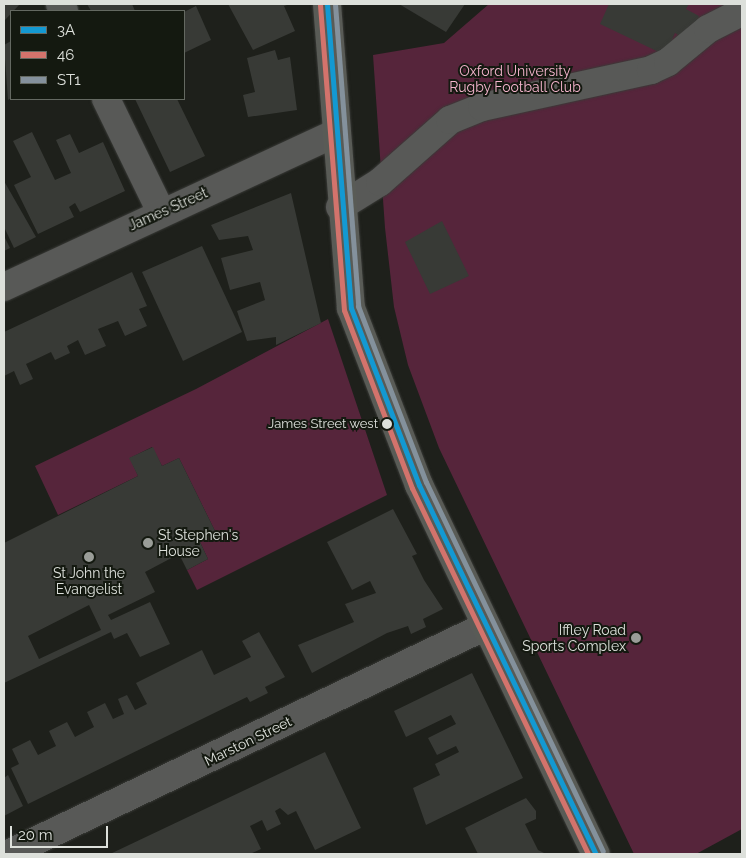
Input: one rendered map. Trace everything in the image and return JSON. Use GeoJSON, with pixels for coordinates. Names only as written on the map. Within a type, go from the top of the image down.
{"type":"FeatureCollection","features":[{"type":"Feature","properties":{"kind":"main road"},"geometry":{"type":"LineString","coordinates":[[327,4],[334,134],[351,308],[419,485],[596,854]]}},
{"type":"Feature","properties":{"kind":"street"},"geometry":{"type":"LineString","coordinates":[[340,207],[380,182],[450,120],[482,107],[651,70],[668,62],[708,29],[742,12]]}},
{"type":"Feature","properties":{"kind":"street"},"geometry":{"type":"LineString","coordinates":[[106,100],[161,212]]}},
{"type":"Feature","properties":{"kind":"street","name":"James Street"},"geometry":{"type":"LineString","coordinates":[[4,286],[161,212],[334,134]]}},
{"type":"Feature","properties":{"kind":"street","name":"Marston Street"},"geometry":{"type":"LineString","coordinates":[[8,854],[486,626]]}},
{"type":"Feature","properties":{"kind":"green space","name":"Iffley Road Sports Complex"},"geometry":{"type":"Polygon","coordinates":[[[489,4],[742,4],[742,829],[696,854],[634,854],[439,448],[408,365],[394,307],[385,228],[373,55],[444,43],[489,4]]]}},
{"type":"Feature","properties":{"kind":"green space"},"geometry":{"type":"Polygon","coordinates":[[[328,319],[387,495],[197,590],[187,570],[208,559],[200,542],[216,533],[179,458],[162,466],[152,447],[130,458],[138,476],[58,515],[35,466],[196,389],[328,319]]]}},
{"type":"Feature","properties":{"kind":"building"},"geometry":{"type":"Polygon","coordinates":[[[4,4],[20,4],[14,10],[10,10],[10,15],[5,20],[4,4]]]}},
{"type":"Feature","properties":{"kind":"building"},"geometry":{"type":"Polygon","coordinates":[[[87,4],[132,4],[135,10],[90,10],[87,4]]]}},
{"type":"Feature","properties":{"kind":"building"},"geometry":{"type":"Polygon","coordinates":[[[228,4],[290,4],[284,6],[295,31],[253,50],[228,4]]]}},
{"type":"Feature","properties":{"kind":"building"},"geometry":{"type":"Polygon","coordinates":[[[399,4],[465,4],[446,32],[399,4]]]}},
{"type":"Feature","properties":{"kind":"building"},"geometry":{"type":"Polygon","coordinates":[[[609,4],[689,4],[686,9],[699,16],[688,40],[675,33],[665,55],[600,24],[609,4]]]}},
{"type":"Feature","properties":{"kind":"building"},"geometry":{"type":"Polygon","coordinates":[[[196,6],[211,40],[185,53],[185,12],[196,6]]]}},
{"type":"Feature","properties":{"kind":"building"},"geometry":{"type":"Polygon","coordinates":[[[10,42],[10,99],[8,100],[4,45],[10,42]]]}},
{"type":"Feature","properties":{"kind":"building"},"geometry":{"type":"Polygon","coordinates":[[[275,50],[278,60],[290,57],[297,110],[248,117],[243,95],[255,92],[247,58],[275,50]]]}},
{"type":"Feature","properties":{"kind":"building"},"geometry":{"type":"Polygon","coordinates":[[[135,100],[177,100],[205,156],[170,172],[135,100]]]}},
{"type":"Feature","properties":{"kind":"building"},"geometry":{"type":"Polygon","coordinates":[[[32,132],[55,180],[71,173],[56,140],[70,134],[79,153],[103,142],[125,191],[80,212],[75,203],[69,207],[74,217],[38,234],[14,185],[31,177],[13,141],[32,132]]]}},
{"type":"Feature","properties":{"kind":"building"},"geometry":{"type":"Polygon","coordinates":[[[4,181],[36,237],[14,248],[4,227],[4,181]]]}},
{"type":"Feature","properties":{"kind":"building"},"geometry":{"type":"Polygon","coordinates":[[[291,193],[321,323],[276,345],[276,337],[247,341],[237,311],[265,300],[260,282],[230,290],[221,258],[253,250],[248,236],[219,240],[211,225],[291,193]]]}},
{"type":"Feature","properties":{"kind":"building"},"geometry":{"type":"Polygon","coordinates":[[[442,221],[469,276],[430,294],[405,242],[442,221]]]}},
{"type":"Feature","properties":{"kind":"building"},"geometry":{"type":"Polygon","coordinates":[[[4,236],[10,248],[4,251],[4,236]]]}},
{"type":"Feature","properties":{"kind":"building"},"geometry":{"type":"Polygon","coordinates":[[[202,246],[242,332],[183,361],[142,272],[202,246]]]}},
{"type":"Feature","properties":{"kind":"building"},"geometry":{"type":"Polygon","coordinates":[[[132,272],[147,306],[139,309],[147,326],[125,336],[118,321],[98,329],[106,346],[85,355],[78,340],[67,346],[70,353],[55,360],[51,352],[26,364],[33,379],[20,385],[14,371],[4,376],[4,332],[132,272]]]}},
{"type":"Feature","properties":{"kind":"building","name":"St John the Evangelist"},"geometry":{"type":"Polygon","coordinates":[[[153,447],[162,466],[179,458],[216,533],[200,542],[208,559],[187,570],[179,554],[145,572],[155,592],[108,615],[111,620],[150,602],[170,644],[140,657],[127,633],[114,639],[111,632],[4,683],[4,543],[138,476],[129,458],[153,447]],[[89,605],[28,636],[39,659],[101,630],[89,605]]]}},
{"type":"Feature","properties":{"kind":"building"},"geometry":{"type":"Polygon","coordinates":[[[393,509],[417,554],[412,556],[424,580],[443,609],[423,619],[426,627],[411,634],[408,626],[387,633],[312,673],[298,645],[354,622],[345,604],[376,593],[370,581],[352,590],[327,542],[393,509]]]}},
{"type":"Feature","properties":{"kind":"building"},"geometry":{"type":"Polygon","coordinates":[[[259,632],[285,677],[265,687],[268,693],[250,702],[247,697],[28,804],[11,768],[19,764],[12,749],[30,740],[38,755],[56,746],[49,731],[67,722],[75,737],[94,727],[87,712],[105,703],[113,719],[124,714],[118,699],[127,695],[135,710],[147,704],[136,683],[202,650],[214,675],[251,657],[242,641],[259,632]]]}},
{"type":"Feature","properties":{"kind":"building"},"geometry":{"type":"Polygon","coordinates":[[[472,673],[523,778],[426,825],[413,788],[440,775],[435,764],[459,752],[456,746],[437,755],[428,738],[456,724],[451,715],[406,737],[394,711],[472,673]]]}},
{"type":"Feature","properties":{"kind":"building"},"geometry":{"type":"Polygon","coordinates":[[[325,752],[361,828],[315,850],[296,811],[288,815],[280,808],[275,811],[281,824],[267,831],[262,820],[250,826],[261,849],[250,854],[110,854],[325,752]]]}},
{"type":"Feature","properties":{"kind":"building"},"geometry":{"type":"Polygon","coordinates":[[[8,775],[23,806],[4,816],[4,778],[8,775]]]}},
{"type":"Feature","properties":{"kind":"building"},"geometry":{"type":"Polygon","coordinates":[[[526,798],[536,811],[536,819],[525,824],[538,850],[546,854],[478,854],[465,828],[526,798]]]}},
{"type":"Feature","properties":{"kind":"transit line","name":"3A"},"geometry":{"type":"LineString","coordinates":[[327,4],[351,308],[419,485],[596,854]]}},
{"type":"Feature","properties":{"kind":"transit line","name":"ST1"},"geometry":{"type":"LineString","coordinates":[[335,4],[358,306],[426,482],[603,851]]}},
{"type":"Feature","properties":{"kind":"transit line","name":"46"},"geometry":{"type":"LineString","coordinates":[[320,5],[344,310],[412,488],[588,854]]}},
{"type":"Feature","properties":{"kind":"place","name":"James Street west"},"geometry":{"type":"Point","coordinates":[387,424]}},
{"type":"Feature","properties":{"kind":"place","name":"St Stephen's House"},"geometry":{"type":"Point","coordinates":[148,543]}},
{"type":"Feature","properties":{"kind":"place","name":"St John the Evangelist"},"geometry":{"type":"Point","coordinates":[89,557]}},
{"type":"Feature","properties":{"kind":"place","name":"Iffley Road Sports Complex"},"geometry":{"type":"Point","coordinates":[636,638]}},
{"type":"Feature","properties":{"kind":"park label","name":"Oxford University Rugby Football Club"},"geometry":{"type":"Point","coordinates":[515,79]}}]}
